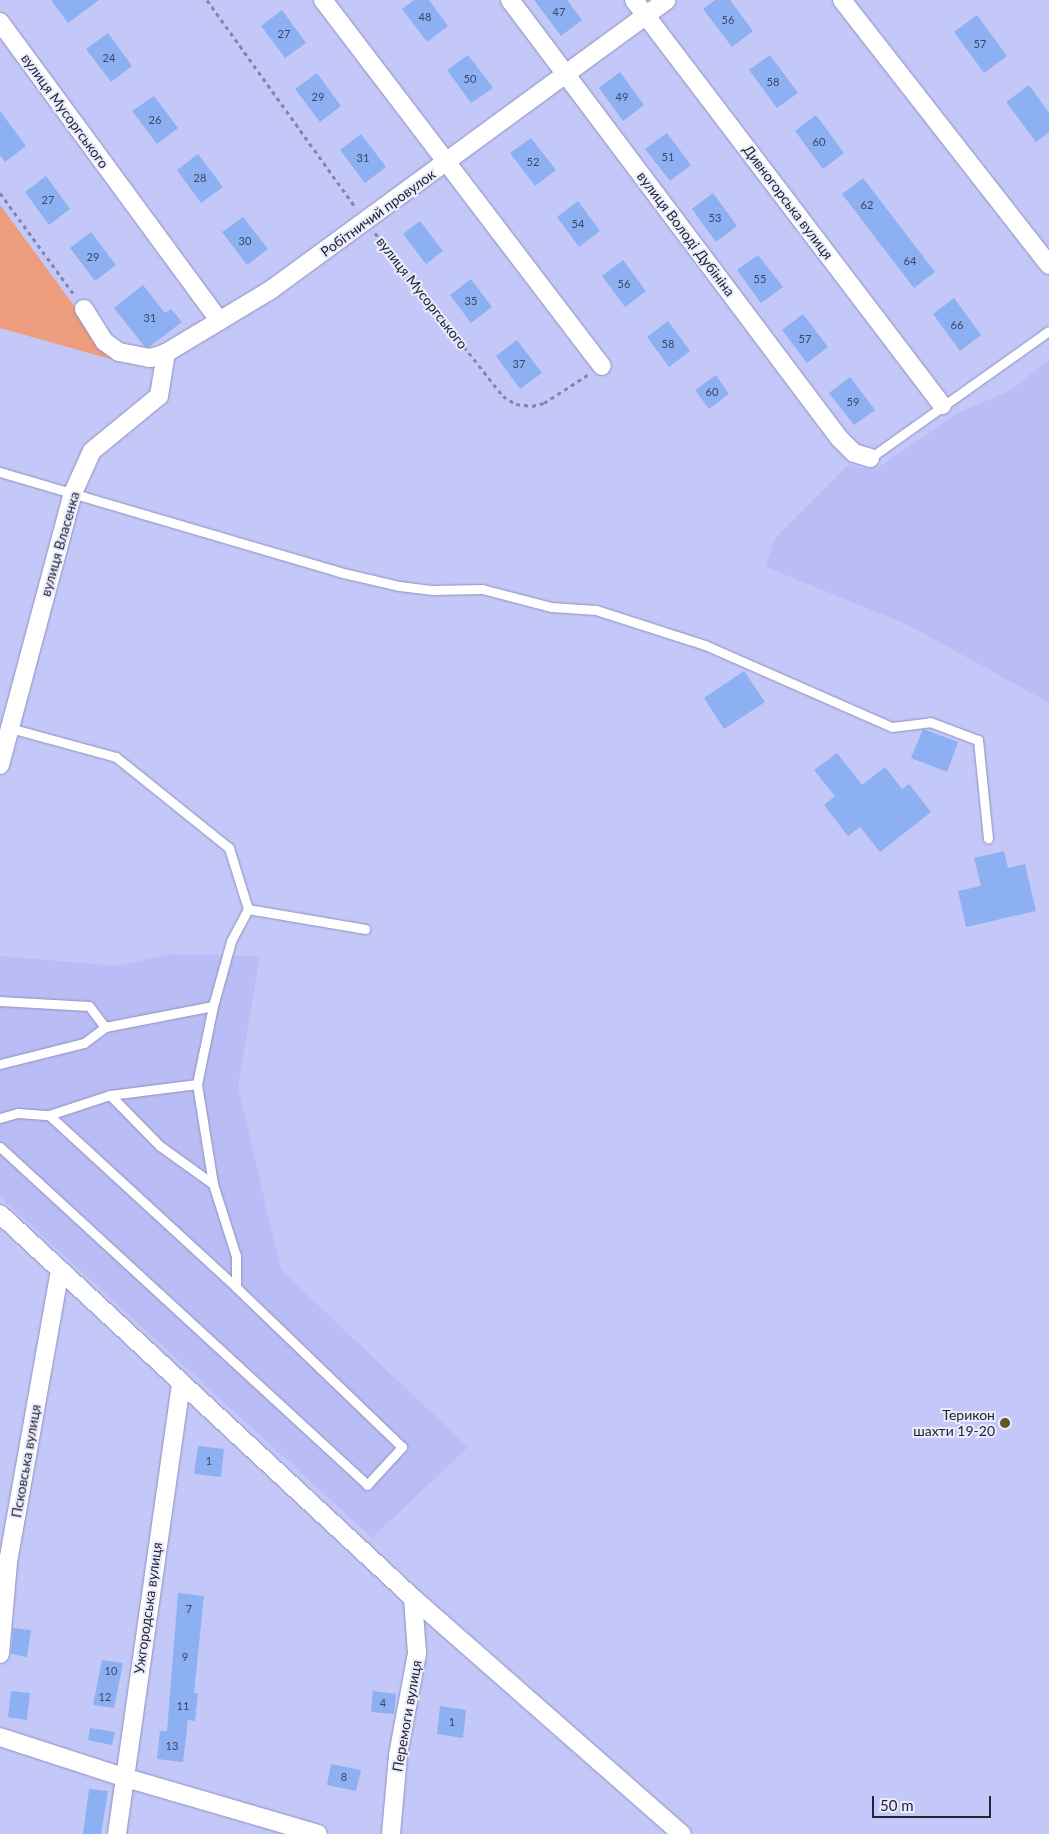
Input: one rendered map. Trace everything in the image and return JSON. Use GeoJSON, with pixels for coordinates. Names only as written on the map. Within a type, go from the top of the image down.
{"type":"FeatureCollection","features":[{"type":"Feature","properties":{"kind":"street"},"geometry":{"type":"LineString","coordinates":[[323,0],[602,366]]}},
{"type":"Feature","properties":{"kind":"street","name":"вулиця Володі Дубініна"},"geometry":{"type":"LineString","coordinates":[[510,0],[839,438],[854,453],[870,458]]}},
{"type":"Feature","properties":{"kind":"street","name":"Дивногорська вулиця"},"geometry":{"type":"LineString","coordinates":[[634,0],[942,405]]}},
{"type":"Feature","properties":{"kind":"street","name":"Робітничий провулок"},"geometry":{"type":"LineString","coordinates":[[84,309],[105,342],[119,352],[150,358],[166,353],[272,289],[667,0]]}},
{"type":"Feature","properties":{"kind":"street"},"geometry":{"type":"LineString","coordinates":[[842,0],[1049,265]]}},
{"type":"Feature","properties":{"kind":"street","name":"вулиця Мусоргського"},"geometry":{"type":"LineString","coordinates":[[0,22],[220,321]]}},
{"type":"Feature","properties":{"kind":"street","name":"вулиця Власенка"},"geometry":{"type":"LineString","coordinates":[[0,765],[74,493],[92,451],[159,396],[166,353]]}},
{"type":"Feature","properties":{"kind":"street"},"geometry":{"type":"LineString","coordinates":[[0,1214],[413,1598],[682,1834]]}},
{"type":"Feature","properties":{"kind":"street","name":"Псковська вулиця"},"geometry":{"type":"LineString","coordinates":[[0,1654],[8,1562],[60,1270]]}},
{"type":"Feature","properties":{"kind":"street","name":"Ужгородська вулиця"},"geometry":{"type":"LineString","coordinates":[[117,1834],[123,1777],[182,1383]]}},
{"type":"Feature","properties":{"kind":"street","name":"Перемоги вулиця"},"geometry":{"type":"LineString","coordinates":[[391,1834],[398,1755],[418,1653],[413,1598]]}},
{"type":"Feature","properties":{"kind":"street"},"geometry":{"type":"LineString","coordinates":[[0,1737],[123,1777],[318,1834]]}},
{"type":"Feature","properties":{"kind":"lane"},"geometry":{"type":"LineString","coordinates":[[870,458],[1049,330]]}},
{"type":"Feature","properties":{"kind":"lane"},"geometry":{"type":"LineString","coordinates":[[0,472],[339,572],[399,586],[433,590],[482,589],[551,607],[596,610],[705,645],[892,727],[930,722],[978,740],[988,838]]}},
{"type":"Feature","properties":{"kind":"lane"},"geometry":{"type":"LineString","coordinates":[[10,728],[116,756],[229,848],[248,910],[230,941],[213,1006],[197,1084],[213,1184],[236,1256],[236,1287]]}},
{"type":"Feature","properties":{"kind":"lane"},"geometry":{"type":"LineString","coordinates":[[248,910],[365,929]]}},
{"type":"Feature","properties":{"kind":"lane"},"geometry":{"type":"LineString","coordinates":[[0,1001],[89,1006],[105,1027]]}},
{"type":"Feature","properties":{"kind":"lane"},"geometry":{"type":"LineString","coordinates":[[0,1064],[84,1043],[105,1027],[213,1006]]}},
{"type":"Feature","properties":{"kind":"lane"},"geometry":{"type":"LineString","coordinates":[[0,1118],[18,1113],[49,1115],[110,1095],[197,1084]]}},
{"type":"Feature","properties":{"kind":"lane"},"geometry":{"type":"LineString","coordinates":[[110,1095],[160,1146],[213,1184]]}},
{"type":"Feature","properties":{"kind":"lane"},"geometry":{"type":"LineString","coordinates":[[0,1147],[367,1485],[402,1447],[236,1287],[49,1115]]}},
{"type":"Feature","properties":{"kind":"path","name":"вулиця Мусоргського"},"geometry":{"type":"LineString","coordinates":[[207,0],[365,222],[503,396],[516,404],[532,406],[544,402],[602,366]]}},
{"type":"Feature","properties":{"kind":"path"},"geometry":{"type":"LineString","coordinates":[[0,193],[84,309]]}},
{"type":"Feature","properties":{"kind":"shaded area"},"geometry":{"type":"Polygon","coordinates":[[[0,205],[114,360],[0,328],[0,205]]]}},
{"type":"Feature","properties":{"kind":"shaded area"},"geometry":{"type":"Polygon","coordinates":[[[1049,360],[1049,703],[908,625],[766,567],[775,538],[847,466],[876,469],[958,413],[1009,391],[1049,360]]]}},
{"type":"Feature","properties":{"kind":"shaded area"},"geometry":{"type":"Polygon","coordinates":[[[170,954],[260,956],[238,1086],[281,1270],[468,1447],[372,1538],[0,1197],[0,956],[118,966],[170,954]]]}},
{"type":"Feature","properties":{"kind":"building"},"geometry":{"type":"Polygon","coordinates":[[[51,0],[99,0],[68,23],[51,0]]]}},
{"type":"Feature","properties":{"kind":"building"},"geometry":{"type":"Polygon","coordinates":[[[414,0],[429,0],[448,26],[427,42],[402,9],[414,0]]]}},
{"type":"Feature","properties":{"kind":"building"},"geometry":{"type":"Polygon","coordinates":[[[534,0],[567,0],[582,20],[561,36],[534,0]]]}},
{"type":"Feature","properties":{"kind":"building"},"geometry":{"type":"Polygon","coordinates":[[[715,0],[730,0],[753,31],[732,47],[703,9],[715,0]]]}},
{"type":"Feature","properties":{"kind":"building"},"geometry":{"type":"Polygon","coordinates":[[[282,10],[306,43],[285,58],[261,26],[282,10]]]}},
{"type":"Feature","properties":{"kind":"building"},"geometry":{"type":"Polygon","coordinates":[[[977,15],[1007,56],[984,73],[954,32],[977,15]]]}},
{"type":"Feature","properties":{"kind":"building"},"geometry":{"type":"Polygon","coordinates":[[[108,33],[132,66],[111,82],[86,49],[108,33]]]}},
{"type":"Feature","properties":{"kind":"building"},"geometry":{"type":"Polygon","coordinates":[[[468,55],[493,88],[471,103],[447,70],[468,55]]]}},
{"type":"Feature","properties":{"kind":"building"},"geometry":{"type":"Polygon","coordinates":[[[770,55],[798,93],[777,108],[749,70],[770,55]]]}},
{"type":"Feature","properties":{"kind":"building"},"geometry":{"type":"Polygon","coordinates":[[[620,72],[644,105],[623,121],[599,88],[620,72]]]}},
{"type":"Feature","properties":{"kind":"building"},"geometry":{"type":"Polygon","coordinates":[[[317,73],[341,106],[320,122],[295,89],[317,73]]]}},
{"type":"Feature","properties":{"kind":"building"},"geometry":{"type":"Polygon","coordinates":[[[1029,85],[1049,113],[1049,132],[1036,142],[1006,102],[1029,85]]]}},
{"type":"Feature","properties":{"kind":"building"},"geometry":{"type":"Polygon","coordinates":[[[154,96],[178,128],[157,144],[132,111],[154,96]]]}},
{"type":"Feature","properties":{"kind":"building"},"geometry":{"type":"Polygon","coordinates":[[[0,111],[26,146],[5,162],[0,155],[0,111]]]}},
{"type":"Feature","properties":{"kind":"building"},"geometry":{"type":"Polygon","coordinates":[[[816,115],[844,153],[823,169],[795,131],[816,115]]]}},
{"type":"Feature","properties":{"kind":"building"},"geometry":{"type":"Polygon","coordinates":[[[667,133],[691,165],[670,181],[645,149],[667,133]]]}},
{"type":"Feature","properties":{"kind":"building"},"geometry":{"type":"Polygon","coordinates":[[[361,134],[386,167],[365,183],[340,150],[361,134]]]}},
{"type":"Feature","properties":{"kind":"building"},"geometry":{"type":"Polygon","coordinates":[[[531,138],[556,170],[535,186],[510,153],[531,138]]]}},
{"type":"Feature","properties":{"kind":"building"},"geometry":{"type":"Polygon","coordinates":[[[198,154],[223,187],[201,203],[177,170],[198,154]]]}},
{"type":"Feature","properties":{"kind":"building"},"geometry":{"type":"Polygon","coordinates":[[[46,176],[70,209],[49,225],[25,192],[46,176]]]}},
{"type":"Feature","properties":{"kind":"building"},"geometry":{"type":"Polygon","coordinates":[[[863,178],[935,272],[914,288],[842,194],[863,178]]]}},
{"type":"Feature","properties":{"kind":"building"},"geometry":{"type":"Polygon","coordinates":[[[713,193],[737,226],[716,242],[692,209],[713,193]]]}},
{"type":"Feature","properties":{"kind":"building"},"geometry":{"type":"Polygon","coordinates":[[[578,201],[600,231],[579,247],[557,217],[578,201]]]}},
{"type":"Feature","properties":{"kind":"building"},"geometry":{"type":"Polygon","coordinates":[[[243,217],[268,249],[247,265],[222,232],[243,217]]]}},
{"type":"Feature","properties":{"kind":"building"},"geometry":{"type":"Polygon","coordinates":[[[420,221],[443,251],[426,264],[403,234],[420,221]]]}},
{"type":"Feature","properties":{"kind":"building"},"geometry":{"type":"Polygon","coordinates":[[[91,232],[116,265],[95,281],[70,248],[91,232]]]}},
{"type":"Feature","properties":{"kind":"building"},"geometry":{"type":"Polygon","coordinates":[[[758,255],[783,287],[761,303],[737,270],[758,255]]]}},
{"type":"Feature","properties":{"kind":"building"},"geometry":{"type":"Polygon","coordinates":[[[623,260],[646,291],[625,307],[602,276],[623,260]]]}},
{"type":"Feature","properties":{"kind":"building"},"geometry":{"type":"Polygon","coordinates":[[[471,279],[492,307],[471,323],[450,295],[471,279]]]}},
{"type":"Feature","properties":{"kind":"building"},"geometry":{"type":"Polygon","coordinates":[[[143,285],[165,313],[171,309],[182,322],[149,347],[144,346],[114,308],[143,285]]]}},
{"type":"Feature","properties":{"kind":"building"},"geometry":{"type":"Polygon","coordinates":[[[954,298],[981,335],[960,351],[933,314],[954,298]]]}},
{"type":"Feature","properties":{"kind":"building"},"geometry":{"type":"Polygon","coordinates":[[[803,314],[828,347],[807,363],[782,330],[803,314]]]}},
{"type":"Feature","properties":{"kind":"building"},"geometry":{"type":"Polygon","coordinates":[[[668,321],[690,351],[669,367],[647,337],[668,321]]]}},
{"type":"Feature","properties":{"kind":"building"},"geometry":{"type":"Polygon","coordinates":[[[517,340],[542,373],[520,389],[496,356],[517,340]]]}},
{"type":"Feature","properties":{"kind":"building"},"geometry":{"type":"Polygon","coordinates":[[[716,375],[729,394],[709,409],[695,390],[716,375]]]}},
{"type":"Feature","properties":{"kind":"building"},"geometry":{"type":"Polygon","coordinates":[[[850,377],[875,410],[854,425],[829,393],[850,377]]]}},
{"type":"Feature","properties":{"kind":"building"},"geometry":{"type":"Polygon","coordinates":[[[744,671],[765,702],[724,729],[704,698],[744,671]]]}},
{"type":"Feature","properties":{"kind":"building"},"geometry":{"type":"Polygon","coordinates":[[[923,729],[958,742],[947,772],[911,758],[923,729]]]}},
{"type":"Feature","properties":{"kind":"building"},"geometry":{"type":"Polygon","coordinates":[[[837,753],[862,785],[885,767],[902,789],[909,784],[931,812],[880,852],[860,827],[848,836],[824,805],[835,796],[814,770],[837,753]]]}},
{"type":"Feature","properties":{"kind":"building"},"geometry":{"type":"Polygon","coordinates":[[[1004,851],[1008,868],[1025,864],[1036,911],[966,927],[958,891],[981,886],[974,858],[1004,851]]]}},
{"type":"Feature","properties":{"kind":"building"},"geometry":{"type":"Polygon","coordinates":[[[198,1446],[224,1449],[221,1477],[194,1474],[198,1446]]]}},
{"type":"Feature","properties":{"kind":"building"},"geometry":{"type":"Polygon","coordinates":[[[178,1593],[204,1596],[194,1693],[198,1693],[195,1721],[188,1720],[183,1762],[157,1759],[160,1731],[167,1731],[178,1593]]]}},
{"type":"Feature","properties":{"kind":"building"},"geometry":{"type":"Polygon","coordinates":[[[13,1628],[31,1630],[27,1657],[11,1654],[13,1628]]]}},
{"type":"Feature","properties":{"kind":"building"},"geometry":{"type":"Polygon","coordinates":[[[102,1660],[123,1663],[114,1708],[93,1705],[102,1660]]]}},
{"type":"Feature","properties":{"kind":"building"},"geometry":{"type":"Polygon","coordinates":[[[11,1691],[30,1693],[27,1720],[8,1717],[11,1691]]]}},
{"type":"Feature","properties":{"kind":"building"},"geometry":{"type":"Polygon","coordinates":[[[373,1691],[396,1694],[394,1714],[371,1712],[373,1691]]]}},
{"type":"Feature","properties":{"kind":"building"},"geometry":{"type":"Polygon","coordinates":[[[440,1706],[466,1710],[463,1738],[437,1734],[440,1706]]]}},
{"type":"Feature","properties":{"kind":"building"},"geometry":{"type":"Polygon","coordinates":[[[90,1728],[115,1732],[112,1745],[88,1740],[90,1728]]]}},
{"type":"Feature","properties":{"kind":"building"},"geometry":{"type":"Polygon","coordinates":[[[331,1764],[361,1770],[356,1791],[327,1785],[331,1764]]]}},
{"type":"Feature","properties":{"kind":"building"},"geometry":{"type":"Polygon","coordinates":[[[89,1789],[108,1791],[101,1834],[83,1834],[89,1789]]]}},
{"type":"Feature","properties":{"kind":"place","name":"Терикон шахти 19-20"},"geometry":{"type":"Point","coordinates":[1005,1423]}}]}
